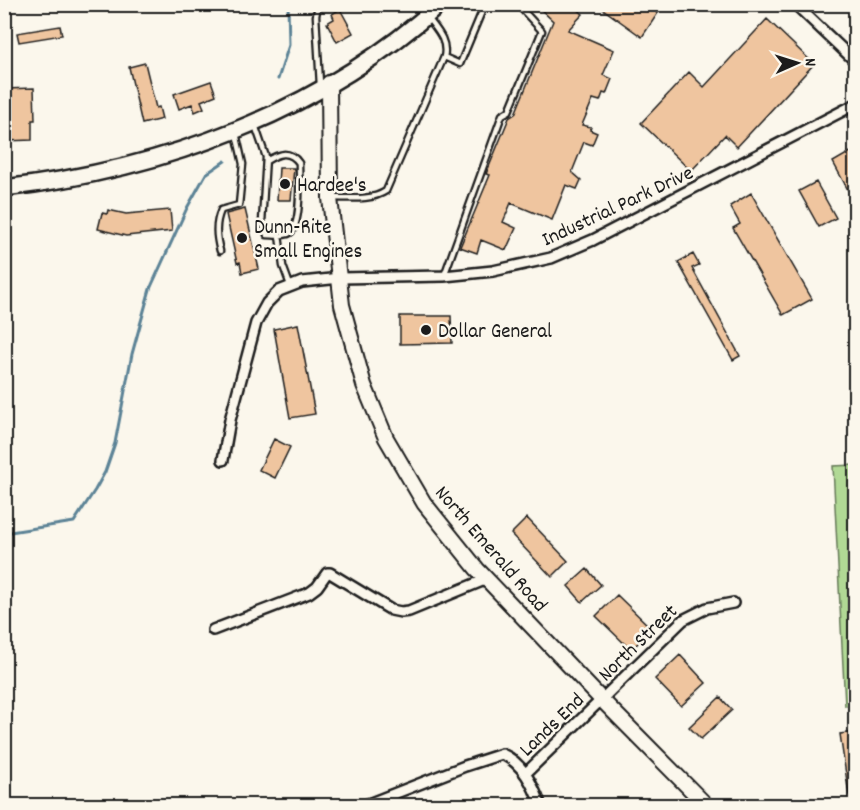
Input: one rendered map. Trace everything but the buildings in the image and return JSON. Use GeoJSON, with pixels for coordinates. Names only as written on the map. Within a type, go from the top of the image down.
{"type":"FeatureCollection","features":[{"type":"Feature","properties":{"kind":"highway"},"geometry":{"type":"LineString","coordinates":[[4,188],[107,172],[170,154],[255,122],[325,86],[369,58],[430,9]]}},
{"type":"Feature","properties":{"kind":"main road","name":"North Emerald Road"},"geometry":{"type":"LineString","coordinates":[[325,86],[332,224],[342,305],[364,385],[386,438],[424,503],[444,531],[602,700],[707,806]]}},
{"type":"Feature","properties":{"kind":"street"},"geometry":{"type":"LineString","coordinates":[[795,4],[855,62]]}},
{"type":"Feature","properties":{"kind":"street","name":"Industrial Park Drive"},"geometry":{"type":"LineString","coordinates":[[290,285],[340,278],[444,276],[514,268],[571,251],[855,104]]}},
{"type":"Feature","properties":{"kind":"street"},"geometry":{"type":"LineString","coordinates":[[223,460],[230,420],[256,323],[262,310],[273,296],[290,285]]}},
{"type":"Feature","properties":{"kind":"street"},"geometry":{"type":"LineString","coordinates":[[213,630],[309,593],[317,587],[325,575],[330,573],[391,610],[401,612],[409,611],[487,579]]}},
{"type":"Feature","properties":{"kind":"street","name":"North Street"},"geometry":{"type":"LineString","coordinates":[[602,700],[688,616],[707,608],[733,603]]}},
{"type":"Feature","properties":{"kind":"street","name":"Lands End"},"geometry":{"type":"LineString","coordinates":[[526,773],[602,700]]}},
{"type":"Feature","properties":{"kind":"street"},"geometry":{"type":"LineString","coordinates":[[363,806],[499,754],[506,755],[526,773],[541,806]]}},
{"type":"Feature","properties":{"kind":"lane"},"geometry":{"type":"LineString","coordinates":[[318,4],[316,16],[325,86]]}},
{"type":"Feature","properties":{"kind":"lane"},"geometry":{"type":"LineString","coordinates":[[444,57],[460,64],[485,4]]}},
{"type":"Feature","properties":{"kind":"lane"},"geometry":{"type":"LineString","coordinates":[[444,276],[502,115],[509,111],[542,31],[517,4]]}},
{"type":"Feature","properties":{"kind":"lane"},"geometry":{"type":"LineString","coordinates":[[330,198],[371,197],[386,190],[446,49],[430,9]]}},
{"type":"Feature","properties":{"kind":"lane"},"geometry":{"type":"LineString","coordinates":[[255,122],[266,161],[262,222],[267,235],[290,233],[297,219],[299,163],[296,158],[285,153],[277,154],[266,161]]}},
{"type":"Feature","properties":{"kind":"lane"},"geometry":{"type":"LineString","coordinates":[[220,250],[217,241],[218,219],[221,210],[239,205],[243,164],[235,130]]}},
{"type":"Feature","properties":{"kind":"lane"},"geometry":{"type":"LineString","coordinates":[[279,235],[283,266],[290,285]]}},
{"type":"Feature","properties":{"kind":"green space"},"geometry":{"type":"Polygon","coordinates":[[[855,465],[856,705],[845,706],[833,466],[855,465]]]}},
{"type":"Feature","properties":{"kind":"waterway"},"geometry":{"type":"LineString","coordinates":[[278,79],[289,45],[288,4]]}},
{"type":"Feature","properties":{"kind":"waterway"},"geometry":{"type":"LineString","coordinates":[[4,533],[74,522],[95,490],[105,472],[115,443],[132,354],[150,289],[187,208],[206,174],[225,161]]}},
{"type":"Feature","properties":{"kind":"place","name":"Hardee's"},"geometry":{"type":"Point","coordinates":[285,184]}},
{"type":"Feature","properties":{"kind":"place","name":"Dunn-Rite Small Engines"},"geometry":{"type":"Point","coordinates":[242,238]}},
{"type":"Feature","properties":{"kind":"place","name":"Dollar General"},"geometry":{"type":"Point","coordinates":[426,330]}}]}
